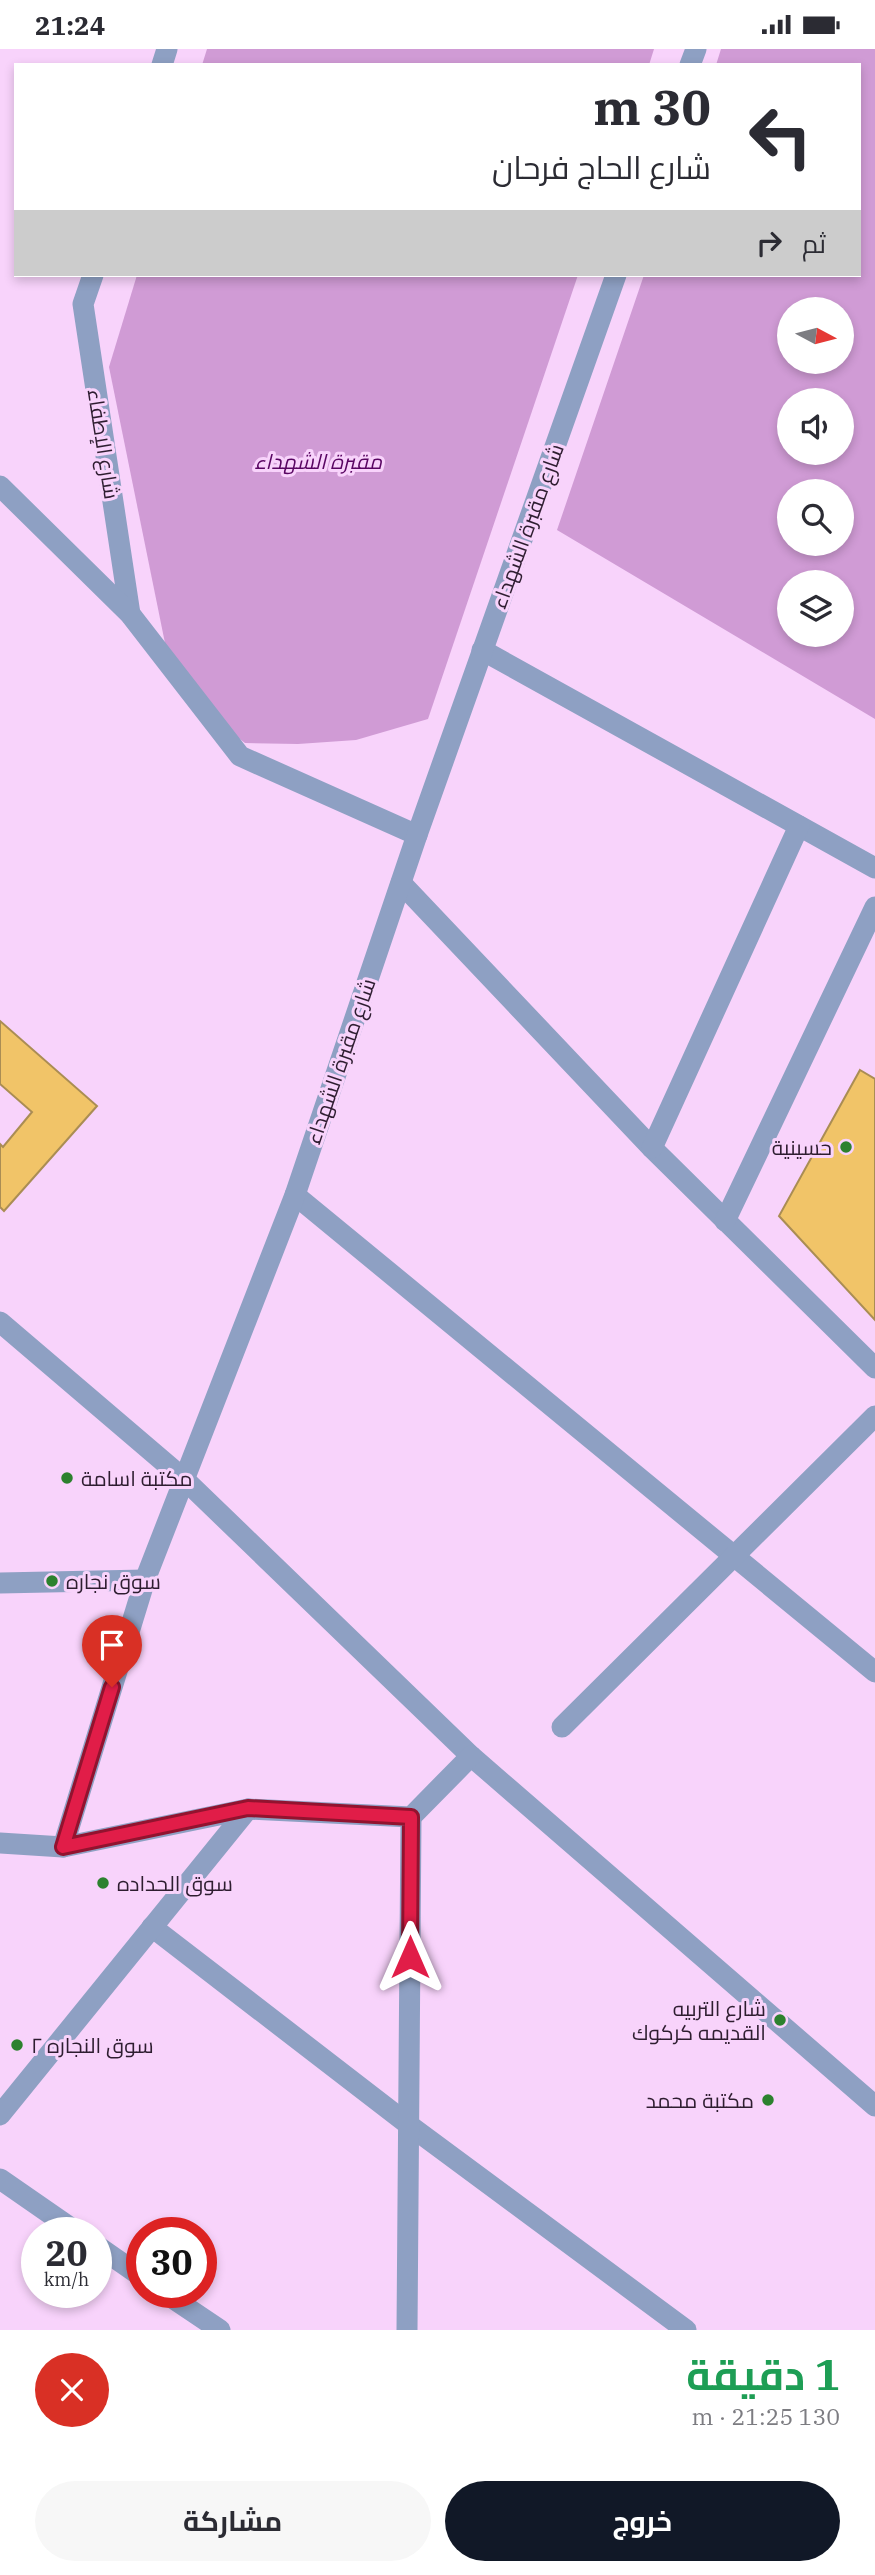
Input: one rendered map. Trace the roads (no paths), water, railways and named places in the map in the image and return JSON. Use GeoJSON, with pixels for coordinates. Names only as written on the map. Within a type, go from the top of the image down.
{"type":"FeatureCollection","features":[{"type":"Feature","properties":{"kind":"street","name":"شارع الإطفاء"},"geometry":{"type":"LineString","coordinates":[[92,277],[83,304],[130,614]]}},
{"type":"Feature","properties":{"kind":"street","name":"شارع مقبرة الشهداء"},"geometry":{"type":"LineString","coordinates":[[63,1847],[145,1580],[295,1195],[417,835],[615,277]]}},
{"type":"Feature","properties":{"kind":"street"},"geometry":{"type":"LineString","coordinates":[[0,486],[130,614],[240,755],[417,835]]}},
{"type":"Feature","properties":{"kind":"street"},"geometry":{"type":"LineString","coordinates":[[482,650],[875,868]]}},
{"type":"Feature","properties":{"kind":"street"},"geometry":{"type":"LineString","coordinates":[[652,1148],[799,826]]}},
{"type":"Feature","properties":{"kind":"street"},"geometry":{"type":"LineString","coordinates":[[401,883],[652,1148],[875,1368]]}},
{"type":"Feature","properties":{"kind":"street"},"geometry":{"type":"LineString","coordinates":[[724,1221],[875,907]]}},
{"type":"Feature","properties":{"kind":"street"},"geometry":{"type":"LineString","coordinates":[[295,1195],[875,1672]]}},
{"type":"Feature","properties":{"kind":"street"},"geometry":{"type":"LineString","coordinates":[[0,1322],[184,1479],[471,1756],[875,2106]]}},
{"type":"Feature","properties":{"kind":"street"},"geometry":{"type":"LineString","coordinates":[[562,1727],[875,1416]]}},
{"type":"Feature","properties":{"kind":"street"},"geometry":{"type":"LineString","coordinates":[[0,1583],[145,1580]]}},
{"type":"Feature","properties":{"kind":"street"},"geometry":{"type":"LineString","coordinates":[[407,2330],[411,1817],[471,1756]]}},
{"type":"Feature","properties":{"kind":"street"},"geometry":{"type":"LineString","coordinates":[[0,1843],[63,1847],[248,1808],[411,1817]]}},
{"type":"Feature","properties":{"kind":"street"},"geometry":{"type":"LineString","coordinates":[[0,2115],[248,1808]]}},
{"type":"Feature","properties":{"kind":"street"},"geometry":{"type":"LineString","coordinates":[[152,1927],[409,2125],[686,2330]]}},
{"type":"Feature","properties":{"kind":"street"},"geometry":{"type":"LineString","coordinates":[[0,2179],[55,2217]]}},
{"type":"Feature","properties":{"kind":"street"},"geometry":{"type":"LineString","coordinates":[[187,2308],[220,2330]]}},
{"type":"Feature","properties":{"kind":"place","name":"حسينية"},"geometry":{"type":"Point","coordinates":[846,1147]}},
{"type":"Feature","properties":{"kind":"place","name":"مكتبة اسامة"},"geometry":{"type":"Point","coordinates":[67,1478]}},
{"type":"Feature","properties":{"kind":"place","name":"سوق نجاره"},"geometry":{"type":"Point","coordinates":[52,1581]}},
{"type":"Feature","properties":{"kind":"place","name":"سوق الحداده"},"geometry":{"type":"Point","coordinates":[103,1883]}},
{"type":"Feature","properties":{"kind":"place","name":"شارع التربيه القديمه كركوك"},"geometry":{"type":"Point","coordinates":[780,2020]}},
{"type":"Feature","properties":{"kind":"place","name":"سوق النجاره ٢"},"geometry":{"type":"Point","coordinates":[17,2045]}},
{"type":"Feature","properties":{"kind":"place","name":"مكتبة محمد"},"geometry":{"type":"Point","coordinates":[768,2100]}},
{"type":"Feature","properties":{"kind":"park label","name":"مقبرة الشهداء"},"geometry":{"type":"Point","coordinates":[318,461]}}]}
